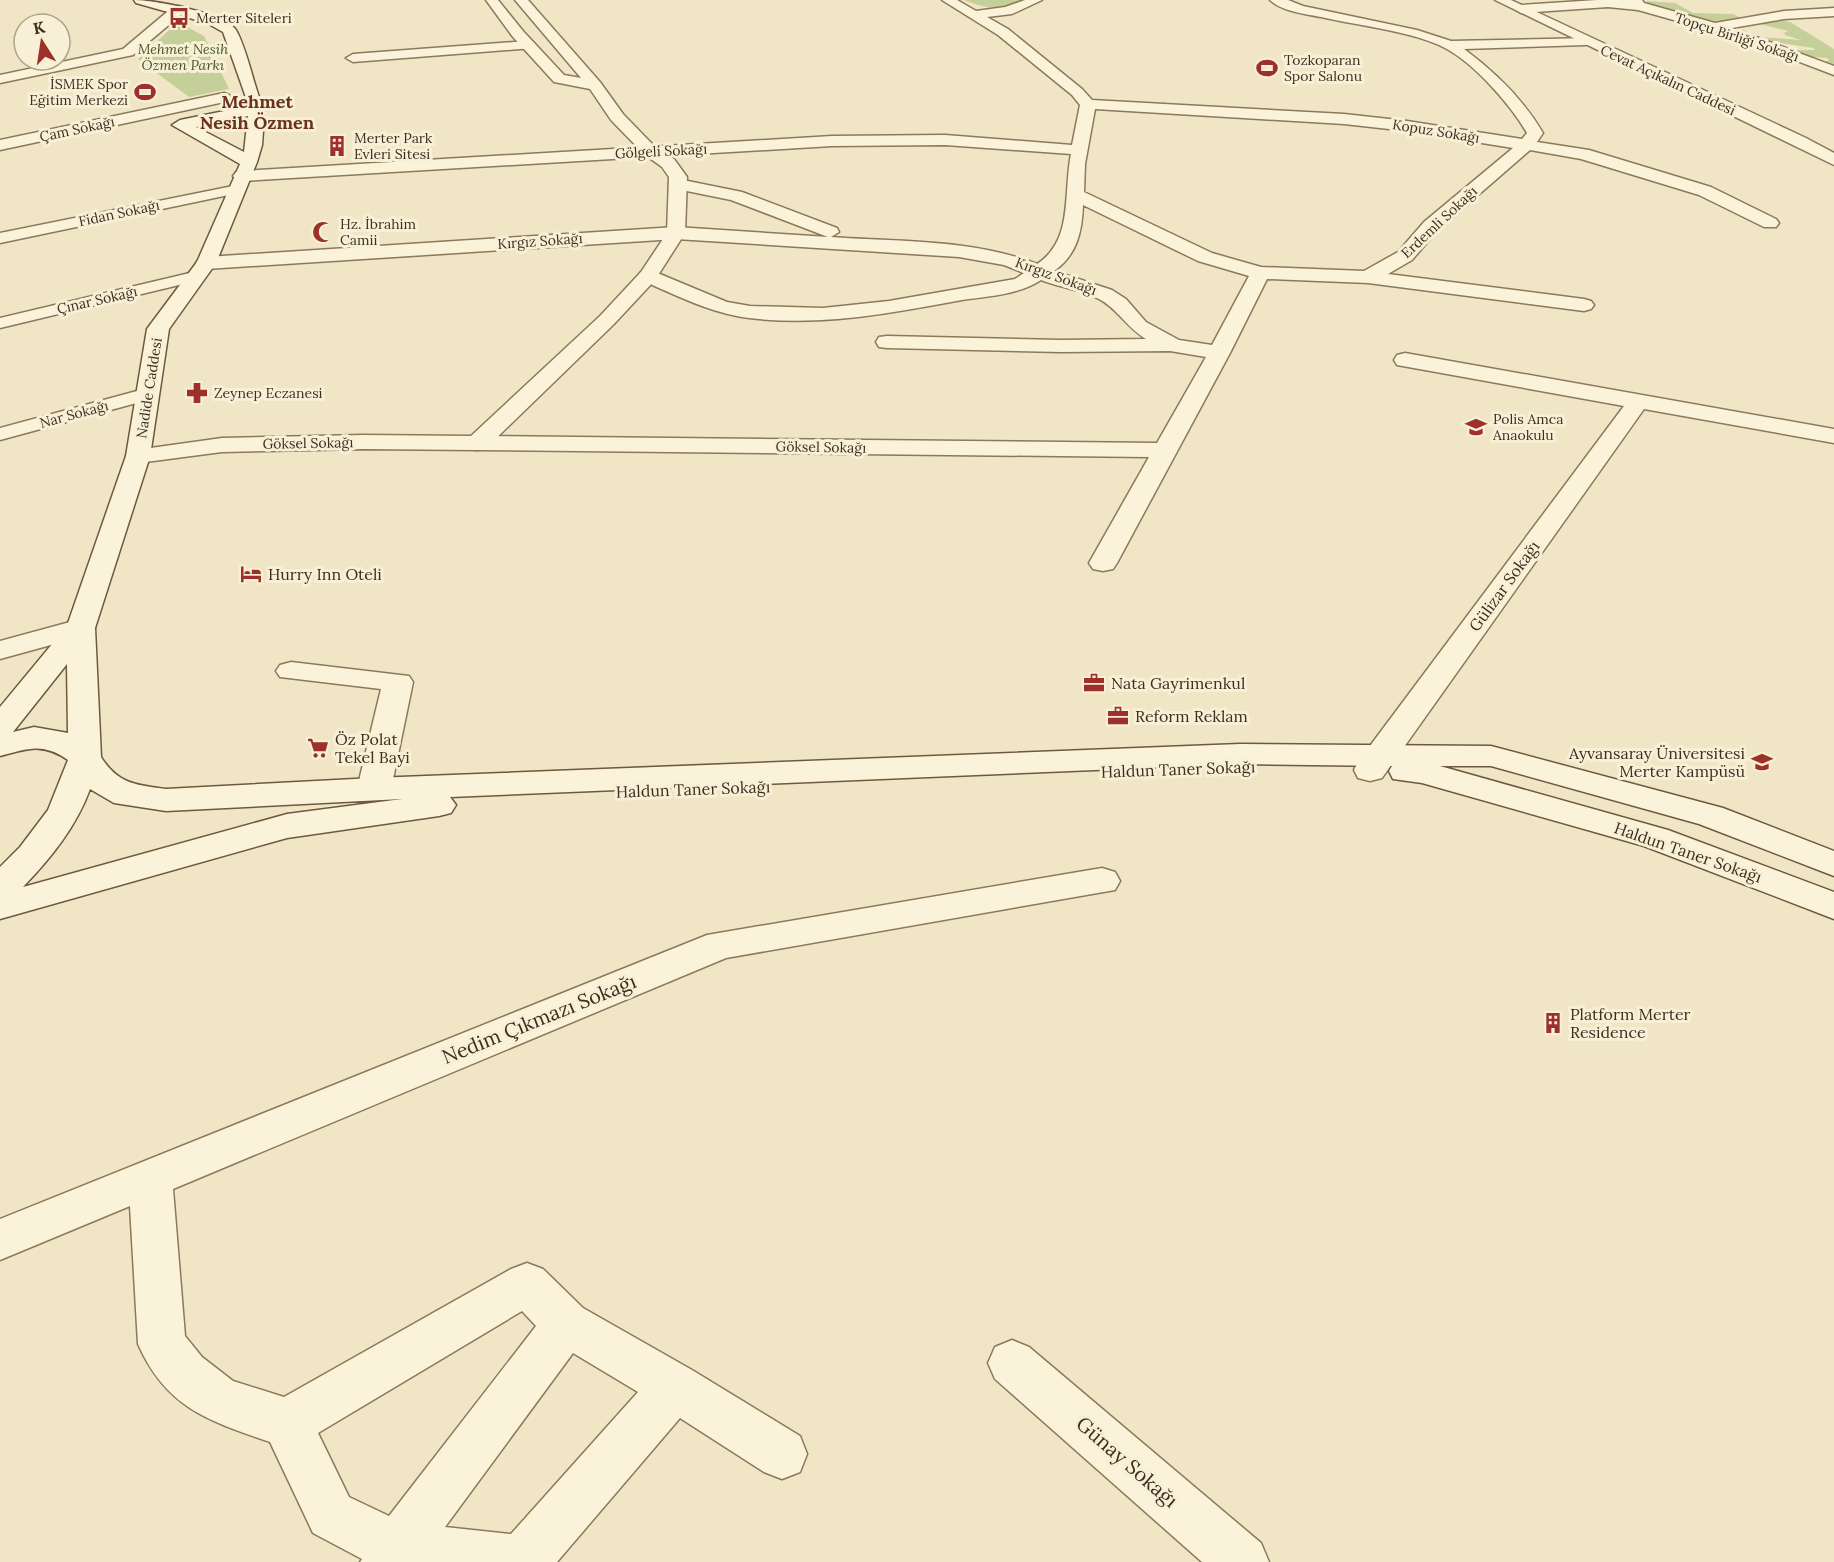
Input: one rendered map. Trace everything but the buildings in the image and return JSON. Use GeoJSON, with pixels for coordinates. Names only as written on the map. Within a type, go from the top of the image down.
{"type":"FeatureCollection","features":[{"type":"Feature","properties":{"kind":"street"},"geometry":{"type":"LineString","coordinates":[[140,0],[212,20],[229,30],[254,104],[226,118],[174,126],[243,176]]}},
{"type":"Feature","properties":{"kind":"street"},"geometry":{"type":"LineString","coordinates":[[492,0],[559,79],[595,86]]}},
{"type":"Feature","properties":{"kind":"street"},"geometry":{"type":"LineString","coordinates":[[477,443],[607,320],[648,276],[676,233],[678,177],[668,163],[650,151],[616,117],[595,86],[521,0]]}},
{"type":"Feature","properties":{"kind":"street"},"geometry":{"type":"LineString","coordinates":[[648,276],[722,307],[750,312],[823,314],[889,307],[987,292],[1021,284],[1060,258],[1073,226],[1080,150],[1088,104],[1003,32],[948,0]]}},
{"type":"Feature","properties":{"kind":"street"},"geometry":{"type":"LineString","coordinates":[[974,15],[1007,11],[1035,0]]}},
{"type":"Feature","properties":{"kind":"street"},"geometry":{"type":"LineString","coordinates":[[1276,0],[1300,9],[1417,33],[1450,45],[1471,61],[1527,116],[1535,133],[1526,145]]}},
{"type":"Feature","properties":{"kind":"street","name":"Cevat Açıkalın Caddesi"},"geometry":{"type":"LineString","coordinates":[[1501,0],[1800,141],[1834,160]]}},
{"type":"Feature","properties":{"kind":"street","name":"Topçu Birliği Sokağı"},"geometry":{"type":"LineString","coordinates":[[1538,18],[1620,12],[1637,3]]}},
{"type":"Feature","properties":{"kind":"street","name":"Topçu Birliği Sokağı"},"geometry":{"type":"LineString","coordinates":[[1521,9],[1637,3],[1758,41],[1834,71]]}},
{"type":"Feature","properties":{"kind":"street"},"geometry":{"type":"LineString","coordinates":[[0,80],[128,52],[178,10]]}},
{"type":"Feature","properties":{"kind":"street"},"geometry":{"type":"LineString","coordinates":[[1713,27],[1784,15],[1834,12]]}},
{"type":"Feature","properties":{"kind":"street"},"geometry":{"type":"LineString","coordinates":[[1450,45],[1484,38],[1569,33]]}},
{"type":"Feature","properties":{"kind":"street"},"geometry":{"type":"LineString","coordinates":[[1450,45],[1585,41]]}},
{"type":"Feature","properties":{"kind":"street"},"geometry":{"type":"LineString","coordinates":[[353,58],[528,45]]}},
{"type":"Feature","properties":{"kind":"street"},"geometry":{"type":"LineString","coordinates":[[224,98],[246,80]]}},
{"type":"Feature","properties":{"kind":"street","name":"Çam Sokağı"},"geometry":{"type":"LineString","coordinates":[[0,145],[224,98],[254,104]]}},
{"type":"Feature","properties":{"kind":"street","name":"Nadide Caddesi"},"geometry":{"type":"LineString","coordinates":[[81,628],[138,456],[158,329],[200,270],[243,176],[254,145],[254,104]]}},
{"type":"Feature","properties":{"kind":"street","name":"Kopuz Sokağı"},"geometry":{"type":"LineString","coordinates":[[1088,104],[1344,119],[1407,126],[1583,154],[1705,191],[1770,223]]}},
{"type":"Feature","properties":{"kind":"street","name":"Çam Sokağı"},"geometry":{"type":"LineString","coordinates":[[0,156],[146,131]]}},
{"type":"Feature","properties":{"kind":"street","name":"Gölgeli Sokağı"},"geometry":{"type":"LineString","coordinates":[[243,176],[832,141],[934,140],[1080,150]]}},
{"type":"Feature","properties":{"kind":"street","name":"Erdemli Sokağı"},"geometry":{"type":"LineString","coordinates":[[1075,194],[1205,258],[1260,273],[1368,277],[1405,256],[1431,226],[1526,145]]}},
{"type":"Feature","properties":{"kind":"street","name":"Fidan Sokağı"},"geometry":{"type":"LineString","coordinates":[[0,238],[243,176]]}},
{"type":"Feature","properties":{"kind":"street","name":"Kırgız Sokağı"},"geometry":{"type":"LineString","coordinates":[[678,184],[736,196],[820,230],[875,245]]}},
{"type":"Feature","properties":{"kind":"street","name":"Kırgız Sokağı"},"geometry":{"type":"LineString","coordinates":[[200,270],[676,233],[875,245],[981,254],[1009,260],[1106,294],[1119,303],[1139,326],[1173,345],[1219,353]]}},
{"type":"Feature","properties":{"kind":"street","name":"Çınar Sokağı"},"geometry":{"type":"LineString","coordinates":[[0,323],[200,270]]}},
{"type":"Feature","properties":{"kind":"street"},"geometry":{"type":"LineString","coordinates":[[1103,563],[1219,353],[1260,273]]}},
{"type":"Feature","properties":{"kind":"street"},"geometry":{"type":"LineString","coordinates":[[1368,277],[1584,304]]}},
{"type":"Feature","properties":{"kind":"street"},"geometry":{"type":"LineString","coordinates":[[887,342],[1173,345]]}},
{"type":"Feature","properties":{"kind":"street"},"geometry":{"type":"LineString","coordinates":[[1405,360],[1834,436]]}},
{"type":"Feature","properties":{"kind":"street","name":"Nar Sokağı"},"geometry":{"type":"LineString","coordinates":[[0,434],[148,394]]}},
{"type":"Feature","properties":{"kind":"street","name":"Gülizar Sokağı"},"geometry":{"type":"LineString","coordinates":[[1375,763],[1638,402]]}},
{"type":"Feature","properties":{"kind":"street","name":"Göksel Sokağı"},"geometry":{"type":"LineString","coordinates":[[138,456],[222,445],[364,442],[1165,450]]}},
{"type":"Feature","properties":{"kind":"street"},"geometry":{"type":"LineString","coordinates":[[0,650],[81,628]]}},
{"type":"Feature","properties":{"kind":"street"},"geometry":{"type":"LineString","coordinates":[[0,728],[81,628]]}},
{"type":"Feature","properties":{"kind":"street"},"geometry":{"type":"LineString","coordinates":[[0,888],[32,856],[64,813],[86,757],[81,628]]}},
{"type":"Feature","properties":{"kind":"street"},"geometry":{"type":"LineString","coordinates":[[291,671],[398,682],[374,789]]}},
{"type":"Feature","properties":{"kind":"street"},"geometry":{"type":"LineString","coordinates":[[0,746],[34,737],[63,742],[86,757],[99,780],[126,795],[166,800],[374,789],[1240,754],[1375,763],[1491,756],[1712,816],[1834,864]]}},
{"type":"Feature","properties":{"kind":"street","name":"Haldun Taner Sokağı"},"geometry":{"type":"LineString","coordinates":[[0,906],[287,826],[501,797],[1239,766],[1375,763],[1423,772],[1656,838],[1834,906]]}},
{"type":"Feature","properties":{"kind":"street","name":"Nedim Çıkmazı Sokağı"},"geometry":{"type":"LineString","coordinates":[[0,1240],[720,945],[1102,880]]}},
{"type":"Feature","properties":{"kind":"street"},"geometry":{"type":"LineString","coordinates":[[150,1179],[162,1344],[185,1374],[219,1400],[287,1423],[331,1515],[392,1556],[522,1562],[675,1387]]}},
{"type":"Feature","properties":{"kind":"street"},"geometry":{"type":"LineString","coordinates":[[287,1423],[527,1284],[566,1324],[675,1387],[782,1454]]}},
{"type":"Feature","properties":{"kind":"street"},"geometry":{"type":"LineString","coordinates":[[392,1556],[566,1324]]}},
{"type":"Feature","properties":{"kind":"street","name":"Günay Sokağı"},"geometry":{"type":"LineString","coordinates":[[1012,1363],[1242,1562]]}},
{"type":"Feature","properties":{"kind":"green space"},"geometry":{"type":"Polygon","coordinates":[[[964,0],[1033,0],[998,8],[964,0]]]}},
{"type":"Feature","properties":{"kind":"green space"},"geometry":{"type":"Polygon","coordinates":[[[1646,1],[1675,3],[1693,13],[1733,14],[1741,18],[1712,24],[1651,5],[1646,1]]]}},
{"type":"Feature","properties":{"kind":"green space"},"geometry":{"type":"Polygon","coordinates":[[[1779,20],[1790,22],[1834,49],[1834,68],[1822,64],[1829,60],[1827,58],[1811,57],[1792,50],[1815,50],[1813,48],[1774,42],[1760,37],[1801,40],[1785,35],[1784,33],[1788,31],[1760,24],[1779,20]]]}},
{"type":"Feature","properties":{"kind":"green space","name":"Mehmet Nesih Özmen Parkı"},"geometry":{"type":"Polygon","coordinates":[[[178,22],[204,36],[229,89],[189,97],[138,59],[178,22]]]}},
{"type":"Feature","properties":{"kind":"place","name":"Merter Siteleri"},"geometry":{"type":"Point","coordinates":[179,18]}},
{"type":"Feature","properties":{"kind":"place","name":"Tozkoparan Spor Salonu"},"geometry":{"type":"Point","coordinates":[1267,68]}},
{"type":"Feature","properties":{"kind":"place","name":"İSMEK Spor Eğitim Merkezi"},"geometry":{"type":"Point","coordinates":[145,92]}},
{"type":"Feature","properties":{"kind":"place","name":"Merter Park Evleri Sitesi"},"geometry":{"type":"Point","coordinates":[337,146]}},
{"type":"Feature","properties":{"kind":"place","name":"Hz. İbrahim Camii"},"geometry":{"type":"Point","coordinates":[323,232]}},
{"type":"Feature","properties":{"kind":"place","name":"Zeynep Eczanesi"},"geometry":{"type":"Point","coordinates":[197,393]}},
{"type":"Feature","properties":{"kind":"place","name":"Polis Amca Anaokulu"},"geometry":{"type":"Point","coordinates":[1476,427]}},
{"type":"Feature","properties":{"kind":"place","name":"Hurry Inn Oteli"},"geometry":{"type":"Point","coordinates":[251,574]}},
{"type":"Feature","properties":{"kind":"place","name":"Nata Gayrimenkul"},"geometry":{"type":"Point","coordinates":[1094,683]}},
{"type":"Feature","properties":{"kind":"place","name":"Reform Reklam"},"geometry":{"type":"Point","coordinates":[1118,716]}},
{"type":"Feature","properties":{"kind":"place","name":"Öz Polat Tekel Bayi"},"geometry":{"type":"Point","coordinates":[318,748]}},
{"type":"Feature","properties":{"kind":"place","name":"Ayvansaray Üniversitesi Merter Kampüsü"},"geometry":{"type":"Point","coordinates":[1762,762]}},
{"type":"Feature","properties":{"kind":"place","name":"Platform Merter Residence"},"geometry":{"type":"Point","coordinates":[1553,1023]}},
{"type":"Feature","properties":{"kind":"district","name":"Mehmet Nesih Özmen"},"geometry":{"type":"Point","coordinates":[257,112]}}]}
